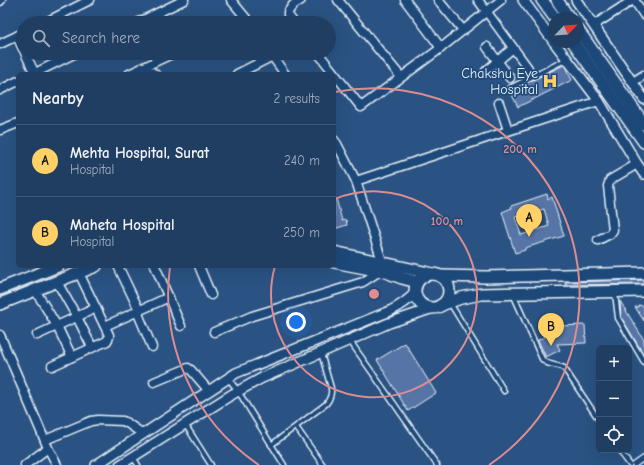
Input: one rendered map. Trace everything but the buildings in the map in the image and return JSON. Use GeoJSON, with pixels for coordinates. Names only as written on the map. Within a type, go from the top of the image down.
{"type":"FeatureCollection","features":[{"type":"Feature","properties":{"kind":"main road"},"geometry":{"type":"LineString","coordinates":[[542,0],[551,12]]}},
{"type":"Feature","properties":{"kind":"main road"},"geometry":{"type":"LineString","coordinates":[[557,0],[565,12]]}},
{"type":"Feature","properties":{"kind":"main road"},"geometry":{"type":"LineString","coordinates":[[584,39],[644,124]]}},
{"type":"Feature","properties":{"kind":"main road"},"geometry":{"type":"LineString","coordinates":[[576,48],[644,142]]}},
{"type":"Feature","properties":{"kind":"main road"},"geometry":{"type":"LineString","coordinates":[[336,253],[383,268],[402,278],[416,288]]}},
{"type":"Feature","properties":{"kind":"main road"},"geometry":{"type":"LineString","coordinates":[[336,262],[438,275],[447,284],[449,290],[448,296],[442,305]]}},
{"type":"Feature","properties":{"kind":"main road"},"geometry":{"type":"LineString","coordinates":[[0,289],[53,268]]}},
{"type":"Feature","properties":{"kind":"main road"},"geometry":{"type":"LineString","coordinates":[[0,304],[91,268]]}},
{"type":"Feature","properties":{"kind":"main road"},"geometry":{"type":"LineString","coordinates":[[644,273],[486,277],[430,274],[420,278],[416,288],[416,298],[424,306],[430,308],[461,298],[481,294],[644,291]]}},
{"type":"Feature","properties":{"kind":"street"},"geometry":{"type":"LineString","coordinates":[[58,16],[90,0]]}},
{"type":"Feature","properties":{"kind":"street"},"geometry":{"type":"LineString","coordinates":[[151,16],[184,0]]}},
{"type":"Feature","properties":{"kind":"street"},"geometry":{"type":"LineString","coordinates":[[231,0],[244,16]]}},
{"type":"Feature","properties":{"kind":"street"},"geometry":{"type":"LineString","coordinates":[[289,16],[288,12],[293,5],[301,0]]}},
{"type":"Feature","properties":{"kind":"street"},"geometry":{"type":"LineString","coordinates":[[338,0],[401,77]]}},
{"type":"Feature","properties":{"kind":"street"},"geometry":{"type":"LineString","coordinates":[[405,0],[441,48]]}},
{"type":"Feature","properties":{"kind":"street"},"geometry":{"type":"LineString","coordinates":[[438,0],[463,30]]}},
{"type":"Feature","properties":{"kind":"street"},"geometry":{"type":"LineString","coordinates":[[478,0],[528,68]]}},
{"type":"Feature","properties":{"kind":"street"},"geometry":{"type":"LineString","coordinates":[[336,76],[361,107],[441,48],[501,0]]}},
{"type":"Feature","properties":{"kind":"street"},"geometry":{"type":"LineString","coordinates":[[523,0],[548,34]]}},
{"type":"Feature","properties":{"kind":"street"},"geometry":{"type":"LineString","coordinates":[[576,0],[644,99]]}},
{"type":"Feature","properties":{"kind":"street"},"geometry":{"type":"LineString","coordinates":[[594,25],[633,0],[644,15]]}},
{"type":"Feature","properties":{"kind":"street"},"geometry":{"type":"LineString","coordinates":[[0,44],[16,37]]}},
{"type":"Feature","properties":{"kind":"street"},"geometry":{"type":"LineString","coordinates":[[487,47],[510,78]]}},
{"type":"Feature","properties":{"kind":"street"},"geometry":{"type":"LineString","coordinates":[[486,71],[513,48]]}},
{"type":"Feature","properties":{"kind":"street"},"geometry":{"type":"LineString","coordinates":[[559,48],[599,101],[644,174]]}},
{"type":"Feature","properties":{"kind":"street"},"geometry":{"type":"LineString","coordinates":[[28,60],[33,72]]}},
{"type":"Feature","properties":{"kind":"street"},"geometry":{"type":"LineString","coordinates":[[38,72],[62,60]]}},
{"type":"Feature","properties":{"kind":"street"},"geometry":{"type":"LineString","coordinates":[[133,72],[158,60]]}},
{"type":"Feature","properties":{"kind":"street"},"geometry":{"type":"LineString","coordinates":[[241,72],[262,60]]}},
{"type":"Feature","properties":{"kind":"street"},"geometry":{"type":"LineString","coordinates":[[275,60],[284,72]]}},
{"type":"Feature","properties":{"kind":"street"},"geometry":{"type":"LineString","coordinates":[[324,60],[333,72]]}},
{"type":"Feature","properties":{"kind":"street"},"geometry":{"type":"LineString","coordinates":[[143,67],[152,72]]}},
{"type":"Feature","properties":{"kind":"street"},"geometry":{"type":"LineString","coordinates":[[633,82],[644,75]]}},
{"type":"Feature","properties":{"kind":"street"},"geometry":{"type":"LineString","coordinates":[[0,90],[16,82]]}},
{"type":"Feature","properties":{"kind":"street"},"geometry":{"type":"LineString","coordinates":[[356,180],[599,101]]}},
{"type":"Feature","properties":{"kind":"street"},"geometry":{"type":"LineString","coordinates":[[499,103],[508,130]]}},
{"type":"Feature","properties":{"kind":"street"},"geometry":{"type":"LineString","coordinates":[[0,130],[16,124]]}},
{"type":"Feature","properties":{"kind":"street"},"geometry":{"type":"LineString","coordinates":[[214,332],[252,316],[363,282],[383,268],[356,180],[336,143]]}},
{"type":"Feature","properties":{"kind":"street"},"geometry":{"type":"LineString","coordinates":[[598,240],[610,234],[613,230],[608,186],[610,180],[637,164]]}},
{"type":"Feature","properties":{"kind":"street"},"geometry":{"type":"LineString","coordinates":[[119,268],[152,347]]}},
{"type":"Feature","properties":{"kind":"street"},"geometry":{"type":"LineString","coordinates":[[156,268],[181,326]]}},
{"type":"Feature","properties":{"kind":"street"},"geometry":{"type":"LineString","coordinates":[[200,268],[211,296]]}},
{"type":"Feature","properties":{"kind":"street"},"geometry":{"type":"LineString","coordinates":[[52,366],[110,338],[79,273]]}},
{"type":"Feature","properties":{"kind":"street"},"geometry":{"type":"LineString","coordinates":[[57,282],[92,347]]}},
{"type":"Feature","properties":{"kind":"street"},"geometry":{"type":"LineString","coordinates":[[96,465],[236,373],[390,311],[409,299],[416,288]]}},
{"type":"Feature","properties":{"kind":"street"},"geometry":{"type":"LineString","coordinates":[[35,290],[57,326],[72,357]]}},
{"type":"Feature","properties":{"kind":"street"},"geometry":{"type":"LineString","coordinates":[[105,326],[168,297]]}},
{"type":"Feature","properties":{"kind":"street"},"geometry":{"type":"LineString","coordinates":[[120,465],[135,461],[185,424],[262,378],[389,323],[442,305]]}},
{"type":"Feature","properties":{"kind":"street"},"geometry":{"type":"LineString","coordinates":[[37,335],[96,308]]}},
{"type":"Feature","properties":{"kind":"street"},"geometry":{"type":"LineString","coordinates":[[0,335],[48,448],[57,465]]}},
{"type":"Feature","properties":{"kind":"street"},"geometry":{"type":"LineString","coordinates":[[154,382],[188,368],[209,391]]}},
{"type":"Feature","properties":{"kind":"street"},"geometry":{"type":"LineString","coordinates":[[45,440],[86,423],[98,420],[123,421],[143,434]]}},
{"type":"Feature","properties":{"kind":"street"},"geometry":{"type":"LineString","coordinates":[[25,465],[48,448]]}},
{"type":"Feature","properties":{"kind":"lane"},"geometry":{"type":"LineString","coordinates":[[510,88],[567,59]]}},
{"type":"Feature","properties":{"kind":"lane"},"geometry":{"type":"LineString","coordinates":[[615,292],[618,318],[644,362]]}},
{"type":"Feature","properties":{"kind":"lane"},"geometry":{"type":"LineString","coordinates":[[513,294],[542,359],[546,363],[564,368],[597,417]]}},
{"type":"Feature","properties":{"kind":"lane"},"geometry":{"type":"LineString","coordinates":[[442,305],[504,391]]}},
{"type":"Feature","properties":{"kind":"lane"},"geometry":{"type":"LineString","coordinates":[[349,340],[437,465]]}},
{"type":"Feature","properties":{"kind":"lane"},"geometry":{"type":"LineString","coordinates":[[271,445],[330,400],[332,393],[321,352]]}},
{"type":"Feature","properties":{"kind":"lane"},"geometry":{"type":"LineString","coordinates":[[228,378],[238,391],[284,465]]}},
{"type":"Feature","properties":{"kind":"lane"},"geometry":{"type":"LineString","coordinates":[[185,424],[211,465]]}},
{"type":"Feature","properties":{"kind":"lane"},"geometry":{"type":"LineString","coordinates":[[296,426],[323,465]]}},
{"type":"Feature","properties":{"kind":"lane"},"geometry":{"type":"LineString","coordinates":[[621,453],[630,465]]}},
{"type":"Feature","properties":{"kind":"lane"},"geometry":{"type":"LineString","coordinates":[[634,465],[644,458]]}},
{"type":"Feature","properties":{"kind":"place","name":"Chakshu Eye Hospital"},"geometry":{"type":"Point","coordinates":[550,81]}},
{"type":"Feature","properties":{"kind":"place","name":"Mehta Hospital, Surat"},"geometry":{"type":"Point","coordinates":[529,237]}},
{"type":"Feature","properties":{"kind":"place","name":"Maheta Hospital"},"geometry":{"type":"Point","coordinates":[551,346]}}]}
